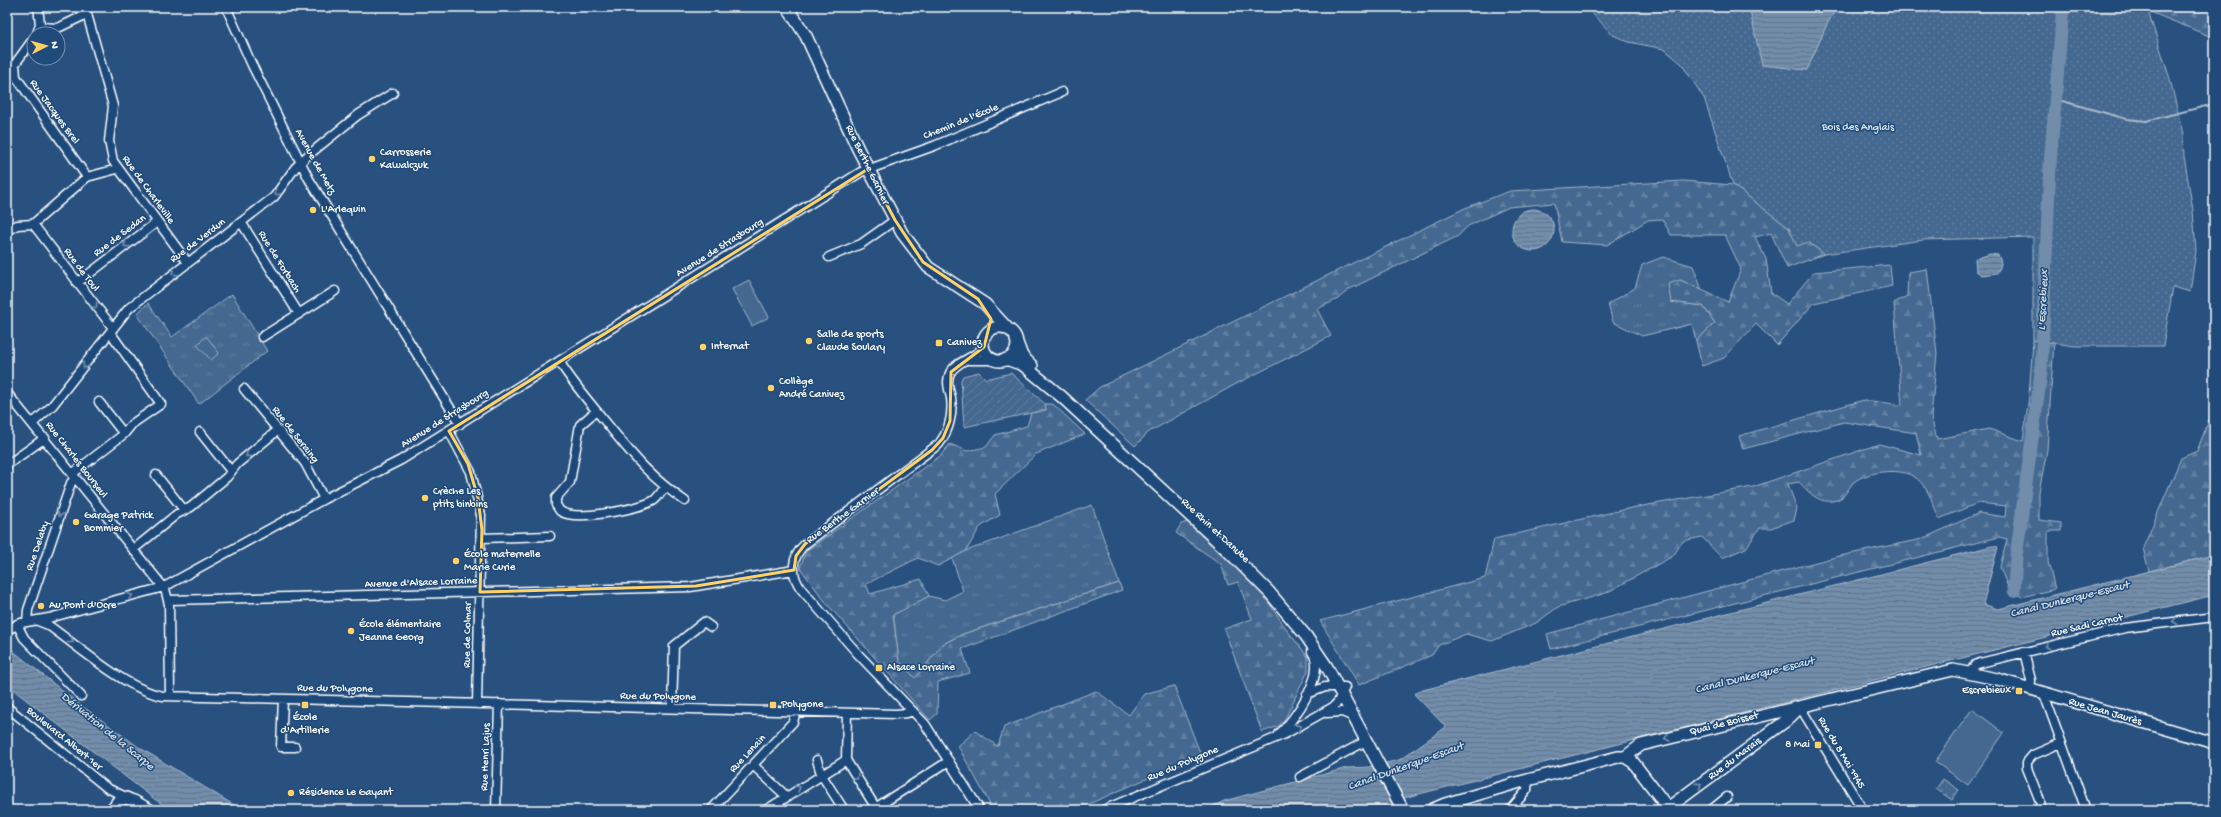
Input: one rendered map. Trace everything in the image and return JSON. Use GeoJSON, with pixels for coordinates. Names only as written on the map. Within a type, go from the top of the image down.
{"type":"FeatureCollection","features":[{"type":"Feature","properties":{"kind":"main road","name":"Rue Berthe Garnier"},"geometry":{"type":"LineString","coordinates":[[787,7],[806,36],[868,169],[895,220],[917,254],[928,267],[991,309],[1009,330]]}},
{"type":"Feature","properties":{"kind":"main road","name":"Rue Berthe Garnier"},"geometry":{"type":"LineString","coordinates":[[978,299],[990,316],[990,330]]}},
{"type":"Feature","properties":{"kind":"main road"},"geometry":{"type":"LineString","coordinates":[[1000,327],[1009,330],[1016,340],[1015,351],[1002,360],[988,356],[984,347],[985,337],[990,330],[1000,327]]}},
{"type":"Feature","properties":{"kind":"main road","name":"Rue Rhin et Danube"},"geometry":{"type":"LineString","coordinates":[[1016,340],[1020,353],[1026,360],[1068,396],[1252,566],[1306,627],[1329,659],[1354,717],[1376,757]]}},
{"type":"Feature","properties":{"kind":"main road","name":"Rue Rhin et Danube"},"geometry":{"type":"LineString","coordinates":[[1002,360],[1023,365],[1062,397],[1251,573],[1295,622],[1316,650],[1342,689],[1376,757]]}},
{"type":"Feature","properties":{"kind":"main road","name":"Quai de Boisset"},"geometry":{"type":"LineString","coordinates":[[1625,757],[1641,745],[1950,670],[1970,672],[1997,679]]}},
{"type":"Feature","properties":{"kind":"main road","name":"Rue Jean Jaurès"},"geometry":{"type":"LineString","coordinates":[[1997,679],[2030,690],[2214,743]]}},
{"type":"Feature","properties":{"kind":"main road","name":"Rue du Marais"},"geometry":{"type":"LineString","coordinates":[[1669,809],[1787,720],[1800,707]]}},
{"type":"Feature","properties":{"kind":"main road"},"geometry":{"type":"LineString","coordinates":[[1431,810],[1528,780],[1618,756],[1625,757],[1633,762],[1669,809]]}},
{"type":"Feature","properties":{"kind":"main road"},"geometry":{"type":"LineString","coordinates":[[1376,757],[1402,808]]}},
{"type":"Feature","properties":{"kind":"main road"},"geometry":{"type":"LineString","coordinates":[[113,807],[121,799],[150,810]]}},
{"type":"Feature","properties":{"kind":"main road"},"geometry":{"type":"LineString","coordinates":[[1441,810],[1456,802]]}},
{"type":"Feature","properties":{"kind":"street"},"geometry":{"type":"LineString","coordinates":[[38,7],[38,26]]}},
{"type":"Feature","properties":{"kind":"street","name":"Avenue de Metz"},"geometry":{"type":"LineString","coordinates":[[226,7],[301,162],[460,424]]}},
{"type":"Feature","properties":{"kind":"street"},"geometry":{"type":"LineString","coordinates":[[61,26],[86,10]]}},
{"type":"Feature","properties":{"kind":"street","name":"Rue de Charleville"},"geometry":{"type":"LineString","coordinates":[[86,10],[113,106],[109,146],[117,169],[188,263]]}},
{"type":"Feature","properties":{"kind":"street","name":"Rue Jacques Brel"},"geometry":{"type":"LineString","coordinates":[[26,49],[15,64],[16,77],[87,177]]}},
{"type":"Feature","properties":{"kind":"street","name":"Chemin de l'École"},"geometry":{"type":"LineString","coordinates":[[868,169],[934,146],[1062,92]]}},
{"type":"Feature","properties":{"kind":"street","name":"Rue de Verdun"},"geometry":{"type":"LineString","coordinates":[[33,423],[52,406],[133,304],[277,194],[301,162],[358,115],[393,93]]}},
{"type":"Feature","properties":{"kind":"street"},"geometry":{"type":"LineString","coordinates":[[7,231],[17,225],[33,224],[87,177],[117,169]]}},
{"type":"Feature","properties":{"kind":"street","name":"Avenue de Strasbourg"},"geometry":{"type":"LineString","coordinates":[[7,629],[17,624],[38,621],[164,586],[324,499],[407,456],[868,169]]}},
{"type":"Feature","properties":{"kind":"street"},"geometry":{"type":"LineString","coordinates":[[829,257],[861,244],[895,220]]}},
{"type":"Feature","properties":{"kind":"street","name":"Rue de Sedan"},"geometry":{"type":"LineString","coordinates":[[77,283],[157,222]]}},
{"type":"Feature","properties":{"kind":"street","name":"Rue de Forbach"},"geometry":{"type":"LineString","coordinates":[[241,222],[299,314]]}},
{"type":"Feature","properties":{"kind":"street","name":"Rue de Toul"},"geometry":{"type":"LineString","coordinates":[[33,224],[112,330],[161,404],[132,424],[124,434]]}},
{"type":"Feature","properties":{"kind":"street"},"geometry":{"type":"LineString","coordinates":[[262,337],[335,291]]}},
{"type":"Feature","properties":{"kind":"street","name":"Rue Berthe Garnier"},"geometry":{"type":"LineString","coordinates":[[794,570],[796,556],[805,544],[938,444],[950,421],[951,404],[949,375],[955,366],[984,347]]}},
{"type":"Feature","properties":{"kind":"street"},"geometry":{"type":"LineString","coordinates":[[966,360],[1002,360]]}},
{"type":"Feature","properties":{"kind":"street"},"geometry":{"type":"LineString","coordinates":[[559,362],[631,455],[665,487],[685,501]]}},
{"type":"Feature","properties":{"kind":"street","name":"Rue de Seraing"},"geometry":{"type":"LineString","coordinates":[[244,389],[305,463],[324,499]]}},
{"type":"Feature","properties":{"kind":"street","name":"Rue Charles Bourseul"},"geometry":{"type":"LineString","coordinates":[[7,393],[33,423],[73,476],[164,586],[169,600],[170,696]]}},
{"type":"Feature","properties":{"kind":"street"},"geometry":{"type":"LineString","coordinates":[[73,476],[124,434],[99,402]]}},
{"type":"Feature","properties":{"kind":"street"},"geometry":{"type":"LineString","coordinates":[[596,411],[580,425],[570,482],[560,492],[556,501],[560,512],[567,515],[577,516],[597,515],[627,509],[653,500],[665,487]]}},
{"type":"Feature","properties":{"kind":"street"},"geometry":{"type":"LineString","coordinates":[[134,549],[209,492],[227,477],[237,464],[278,430]]}},
{"type":"Feature","properties":{"kind":"street","name":"Rue de Colmar"},"geometry":{"type":"LineString","coordinates":[[449,431],[465,458],[474,482],[480,507],[482,538],[478,704]]}},
{"type":"Feature","properties":{"kind":"street"},"geometry":{"type":"LineString","coordinates":[[200,432],[231,471]]}},
{"type":"Feature","properties":{"kind":"street"},"geometry":{"type":"LineString","coordinates":[[7,465],[45,438]]}},
{"type":"Feature","properties":{"kind":"street"},"geometry":{"type":"LineString","coordinates":[[156,475],[184,510]]}},
{"type":"Feature","properties":{"kind":"street","name":"Rue Delaby"},"geometry":{"type":"LineString","coordinates":[[27,622],[28,610],[73,476]]}},
{"type":"Feature","properties":{"kind":"street"},"geometry":{"type":"LineString","coordinates":[[482,538],[550,536]]}},
{"type":"Feature","properties":{"kind":"street"},"geometry":{"type":"LineString","coordinates":[[794,570],[797,583],[802,590],[858,654],[913,711],[929,730],[980,810]]}},
{"type":"Feature","properties":{"kind":"street","name":"Avenue d'Alsace Lorraine"},"geometry":{"type":"LineString","coordinates":[[169,600],[696,586],[794,570]]}},
{"type":"Feature","properties":{"kind":"street","name":"Rue Sadi Carnot"},"geometry":{"type":"LineString","coordinates":[[1970,672],[1977,663],[2125,628],[2214,616]]}},
{"type":"Feature","properties":{"kind":"street","name":"Rue du Polygone"},"geometry":{"type":"LineString","coordinates":[[38,621],[48,625],[132,684],[152,693],[170,696],[904,714],[913,711]]}},
{"type":"Feature","properties":{"kind":"street"},"geometry":{"type":"LineString","coordinates":[[672,708],[674,646],[704,622],[711,627]]}},
{"type":"Feature","properties":{"kind":"street","name":"Rue du Polygone"},"geometry":{"type":"LineString","coordinates":[[1271,739],[1281,732],[1290,722],[1315,678],[1317,661],[1295,622]]}},
{"type":"Feature","properties":{"kind":"street"},"geometry":{"type":"LineString","coordinates":[[17,624],[24,638],[81,696]]}},
{"type":"Feature","properties":{"kind":"street"},"geometry":{"type":"LineString","coordinates":[[2024,652],[2031,680],[2030,690]]}},
{"type":"Feature","properties":{"kind":"street"},"geometry":{"type":"LineString","coordinates":[[1307,694],[1322,687],[1342,689]]}},
{"type":"Feature","properties":{"kind":"street","name":"Rue du Polygone"},"geometry":{"type":"LineString","coordinates":[[1103,810],[1271,739],[1325,713],[1337,703],[1342,689]]}},
{"type":"Feature","properties":{"kind":"street"},"geometry":{"type":"LineString","coordinates":[[2044,694],[2086,810]]}},
{"type":"Feature","properties":{"kind":"street","name":"Rue du Polygone"},"geometry":{"type":"LineString","coordinates":[[283,698],[281,747],[295,747]]}},
{"type":"Feature","properties":{"kind":"street","name":"Rue Henri Lajus"},"geometry":{"type":"LineString","coordinates":[[496,810],[499,704]]}},
{"type":"Feature","properties":{"kind":"street","name":"Boulevard Albert 1er"},"geometry":{"type":"LineString","coordinates":[[7,707],[107,788],[133,803]]}},
{"type":"Feature","properties":{"kind":"street","name":"Rue du 8 Mai 1945"},"geometry":{"type":"LineString","coordinates":[[1800,707],[1863,810]]}},
{"type":"Feature","properties":{"kind":"street","name":"Rue Lenain"},"geometry":{"type":"LineString","coordinates":[[711,810],[794,720],[796,711]]}},
{"type":"Feature","properties":{"kind":"street"},"geometry":{"type":"LineString","coordinates":[[847,712],[846,760],[874,809],[949,761]]}},
{"type":"Feature","properties":{"kind":"street","name":"Rue du Polygone"},"geometry":{"type":"LineString","coordinates":[[1325,713],[1342,712],[1354,717]]}},
{"type":"Feature","properties":{"kind":"street"},"geometry":{"type":"LineString","coordinates":[[1300,776],[1366,741]]}},
{"type":"Feature","properties":{"kind":"street"},"geometry":{"type":"LineString","coordinates":[[2041,810],[2040,801],[2028,771],[2027,762],[2033,755],[2061,743]]}},
{"type":"Feature","properties":{"kind":"street"},"geometry":{"type":"LineString","coordinates":[[817,760],[821,774],[844,810]]}},
{"type":"Feature","properties":{"kind":"street"},"geometry":{"type":"LineString","coordinates":[[766,810],[821,774],[846,760]]}},
{"type":"Feature","properties":{"kind":"street"},"geometry":{"type":"LineString","coordinates":[[753,765],[786,796]]}},
{"type":"Feature","properties":{"kind":"street"},"geometry":{"type":"LineString","coordinates":[[1510,810],[1527,790],[1528,780]]}},
{"type":"Feature","properties":{"kind":"street","name":"Boulevard Albert 1er"},"geometry":{"type":"LineString","coordinates":[[107,788],[113,807]]}},
{"type":"Feature","properties":{"kind":"street"},"geometry":{"type":"LineString","coordinates":[[1711,810],[1728,797]]}},
{"type":"Feature","properties":{"kind":"highlighted area"},"geometry":{"type":"Polygon","coordinates":[[[868,169],[895,220],[923,262],[978,299],[991,319],[984,347],[951,372],[950,421],[943,438],[932,450],[805,544],[796,556],[794,570],[696,586],[480,592],[482,530],[478,498],[468,464],[449,431],[868,169]]]}},
{"type":"Feature","properties":{"kind":"green space","name":"Bois des Anglais"},"geometry":{"type":"Polygon","coordinates":[[[1586,7],[2149,7],[2148,11],[2170,79],[2183,134],[2184,156],[2193,210],[2196,251],[2190,292],[2173,287],[2163,346],[2075,346],[2033,340],[2033,237],[1923,240],[1824,254],[1808,242],[1797,246],[1789,228],[1733,185],[1704,98],[1681,63],[1664,49],[1629,42],[1613,35],[1586,7]]]}},
{"type":"Feature","properties":{"kind":"green space"},"geometry":{"type":"Polygon","coordinates":[[[2149,7],[2206,7],[2214,10],[2214,38],[2148,11],[2149,7]]]}},
{"type":"Feature","properties":{"kind":"green space"},"geometry":{"type":"Polygon","coordinates":[[[1683,181],[1733,185],[1824,254],[1787,268],[1771,233],[1755,237],[1766,259],[1771,293],[1787,304],[1814,272],[1890,265],[1892,286],[1814,303],[1777,345],[1756,324],[1724,358],[1702,366],[1696,341],[1715,323],[1703,306],[1671,302],[1668,284],[1680,280],[1728,302],[1741,269],[1725,235],[1671,235],[1662,219],[1648,220],[1607,245],[1562,242],[1554,203],[1509,207],[1468,226],[1458,236],[1348,290],[1338,299],[1317,309],[1331,336],[1236,384],[1149,432],[1135,446],[1085,400],[1100,387],[1465,208],[1510,191],[1683,181]]]}},
{"type":"Feature","properties":{"kind":"green space"},"geometry":{"type":"Polygon","coordinates":[[[1663,257],[1693,266],[1702,290],[1680,280],[1671,302],[1703,306],[1715,323],[1696,341],[1692,324],[1642,336],[1613,322],[1608,304],[1635,288],[1642,265],[1663,257]]]}},
{"type":"Feature","properties":{"kind":"green space"},"geometry":{"type":"Polygon","coordinates":[[[1927,269],[1937,353],[1931,417],[1937,439],[1989,429],[2023,441],[2029,396],[2033,340],[2054,343],[2047,450],[2039,492],[2039,520],[2061,523],[2061,531],[2048,531],[2048,562],[2055,589],[2022,597],[2009,590],[2000,567],[2007,539],[1999,537],[1551,649],[1547,634],[1835,557],[1922,539],[1979,513],[2005,517],[2006,506],[1978,503],[1939,519],[1931,498],[1921,482],[1906,473],[1882,472],[1864,476],[1854,482],[1843,497],[1832,501],[1817,498],[1799,482],[1788,484],[1797,509],[1794,520],[1771,528],[1760,528],[1746,548],[1722,558],[1702,537],[1683,541],[1673,556],[1606,593],[1558,607],[1536,623],[1492,641],[1466,634],[1439,645],[1432,655],[1359,685],[1320,621],[1485,578],[1494,539],[1631,508],[1753,487],[1879,444],[1921,455],[1916,433],[1844,422],[1743,449],[1739,436],[1864,400],[1902,405],[1894,303],[1907,296],[1908,272],[1927,269]]]}},
{"type":"Feature","properties":{"kind":"green space"},"geometry":{"type":"Polygon","coordinates":[[[749,280],[769,317],[752,326],[732,289],[749,280]]]}},
{"type":"Feature","properties":{"kind":"green space"},"geometry":{"type":"Polygon","coordinates":[[[232,294],[267,351],[199,404],[137,314],[148,303],[172,337],[232,294]]]}},
{"type":"Feature","properties":{"kind":"green space"},"geometry":{"type":"Polygon","coordinates":[[[205,337],[207,337],[219,353],[211,360],[197,345],[205,337]]]}},
{"type":"Feature","properties":{"kind":"green space"},"geometry":{"type":"Polygon","coordinates":[[[979,372],[986,379],[1011,373],[1045,404],[1046,410],[964,427],[961,380],[963,376],[979,372]]]}},
{"type":"Feature","properties":{"kind":"green space"},"geometry":{"type":"Polygon","coordinates":[[[1045,404],[1053,404],[1085,434],[1036,454],[995,494],[1000,515],[980,527],[966,551],[938,566],[918,558],[866,584],[870,594],[921,579],[929,596],[893,615],[899,661],[915,678],[943,644],[963,634],[1119,583],[1122,590],[962,649],[970,673],[938,682],[937,714],[930,720],[827,604],[800,568],[806,551],[940,456],[950,444],[967,451],[986,447],[995,435],[1027,426],[1031,413],[1046,410],[1045,404]]]}},
{"type":"Feature","properties":{"kind":"green space"},"geometry":{"type":"Polygon","coordinates":[[[2214,407],[2214,555],[2149,571],[2143,548],[2181,458],[2197,451],[2214,407]]]}},
{"type":"Feature","properties":{"kind":"green space"},"geometry":{"type":"Polygon","coordinates":[[[1092,505],[1119,583],[963,634],[943,644],[915,679],[899,661],[893,614],[929,596],[945,600],[963,591],[952,558],[966,551],[1092,505]]]}},
{"type":"Feature","properties":{"kind":"green space"},"geometry":{"type":"Polygon","coordinates":[[[1188,522],[1235,563],[1259,588],[1287,630],[1308,657],[1308,671],[1282,725],[1262,732],[1224,629],[1252,619],[1238,582],[1228,585],[1221,564],[1176,533],[1181,524],[1188,522]]]}},
{"type":"Feature","properties":{"kind":"green space"},"geometry":{"type":"Polygon","coordinates":[[[1174,686],[1201,755],[1075,810],[993,810],[958,746],[975,731],[998,746],[1004,727],[1096,691],[1129,715],[1144,694],[1174,686]]]}},
{"type":"Feature","properties":{"kind":"green space"},"geometry":{"type":"Polygon","coordinates":[[[1972,709],[2004,733],[1968,785],[1935,762],[1972,709]]]}},
{"type":"Feature","properties":{"kind":"green space"},"geometry":{"type":"Polygon","coordinates":[[[1943,779],[1959,790],[1952,800],[1936,789],[1943,779]]]}},
{"type":"Feature","properties":{"kind":"green space"},"geometry":{"type":"Polygon","coordinates":[[[1481,803],[1485,810],[1457,810],[1481,803]]]}},
{"type":"Feature","properties":{"kind":"water"},"geometry":{"type":"Polygon","coordinates":[[[1749,7],[1838,7],[1828,22],[1807,70],[1762,65],[1749,7]]]}},
{"type":"Feature","properties":{"kind":"water"},"geometry":{"type":"Polygon","coordinates":[[[1533,209],[1548,215],[1554,230],[1548,245],[1533,251],[1518,245],[1512,230],[1518,215],[1533,209]]]}},
{"type":"Feature","properties":{"kind":"water"},"geometry":{"type":"Polygon","coordinates":[[[1990,254],[1998,255],[2001,262],[2000,268],[1997,273],[1982,275],[1976,271],[1975,259],[1990,254]]]}},
{"type":"Feature","properties":{"kind":"water","name":"Canal Dunkerque-Escaut"},"geometry":{"type":"Polygon","coordinates":[[[1992,546],[1998,547],[1983,604],[1998,609],[2214,555],[2214,595],[1403,798],[1393,803],[1388,810],[1205,810],[1224,801],[1347,768],[1369,767],[1399,760],[1446,727],[1414,694],[1419,691],[1992,546]]]}},
{"type":"Feature","properties":{"kind":"water","name":"Dérivation de la Scarpe"},"geometry":{"type":"Polygon","coordinates":[[[7,646],[75,701],[140,748],[242,810],[171,810],[153,798],[7,685],[7,646]]]}},
{"type":"Feature","properties":{"kind":"waterway","name":"L'Escrebieux"},"geometry":{"type":"LineString","coordinates":[[2014,591],[2016,557],[2041,373],[2050,164],[2063,7]]}},
{"type":"Feature","properties":{"kind":"waterway"},"geometry":{"type":"LineString","coordinates":[[2055,99],[2127,119],[2146,121],[2214,104]]}},
{"type":"Feature","properties":{"kind":"place","name":"Carrosserie Kawalczuk"},"geometry":{"type":"Point","coordinates":[372,159]}},
{"type":"Feature","properties":{"kind":"place","name":"L'Arlequin"},"geometry":{"type":"Point","coordinates":[313,210]}},
{"type":"Feature","properties":{"kind":"place","name":"Salle de sports Claude Soulary"},"geometry":{"type":"Point","coordinates":[809,341]}},
{"type":"Feature","properties":{"kind":"place","name":"Canivez"},"geometry":{"type":"Point","coordinates":[939,343]}},
{"type":"Feature","properties":{"kind":"place","name":"Internat"},"geometry":{"type":"Point","coordinates":[703,347]}},
{"type":"Feature","properties":{"kind":"place","name":"Collège André Canivez"},"geometry":{"type":"Point","coordinates":[771,388]}},
{"type":"Feature","properties":{"kind":"place","name":"Crèche Les ptits binbins"},"geometry":{"type":"Point","coordinates":[425,498]}},
{"type":"Feature","properties":{"kind":"place","name":"Garage Patrick Bommier"},"geometry":{"type":"Point","coordinates":[76,522]}},
{"type":"Feature","properties":{"kind":"place","name":"École maternelle Marie Curie"},"geometry":{"type":"Point","coordinates":[456,561]}},
{"type":"Feature","properties":{"kind":"place","name":"Au Pont d'Ocre"},"geometry":{"type":"Point","coordinates":[41,606]}},
{"type":"Feature","properties":{"kind":"place","name":"École élémentaire Jeanne Georg"},"geometry":{"type":"Point","coordinates":[351,631]}},
{"type":"Feature","properties":{"kind":"place","name":"Alsace Lorraine"},"geometry":{"type":"Point","coordinates":[879,668]}},
{"type":"Feature","properties":{"kind":"place","name":"Escrebieux"},"geometry":{"type":"Point","coordinates":[2019,691]}},
{"type":"Feature","properties":{"kind":"place","name":"École d'Artillerie"},"geometry":{"type":"Point","coordinates":[305,705]}},
{"type":"Feature","properties":{"kind":"place","name":"Polygone"},"geometry":{"type":"Point","coordinates":[773,705]}},
{"type":"Feature","properties":{"kind":"place","name":"8 Mai"},"geometry":{"type":"Point","coordinates":[1818,745]}},
{"type":"Feature","properties":{"kind":"place","name":"Résidence Le Gayant"},"geometry":{"type":"Point","coordinates":[291,793]}}]}
